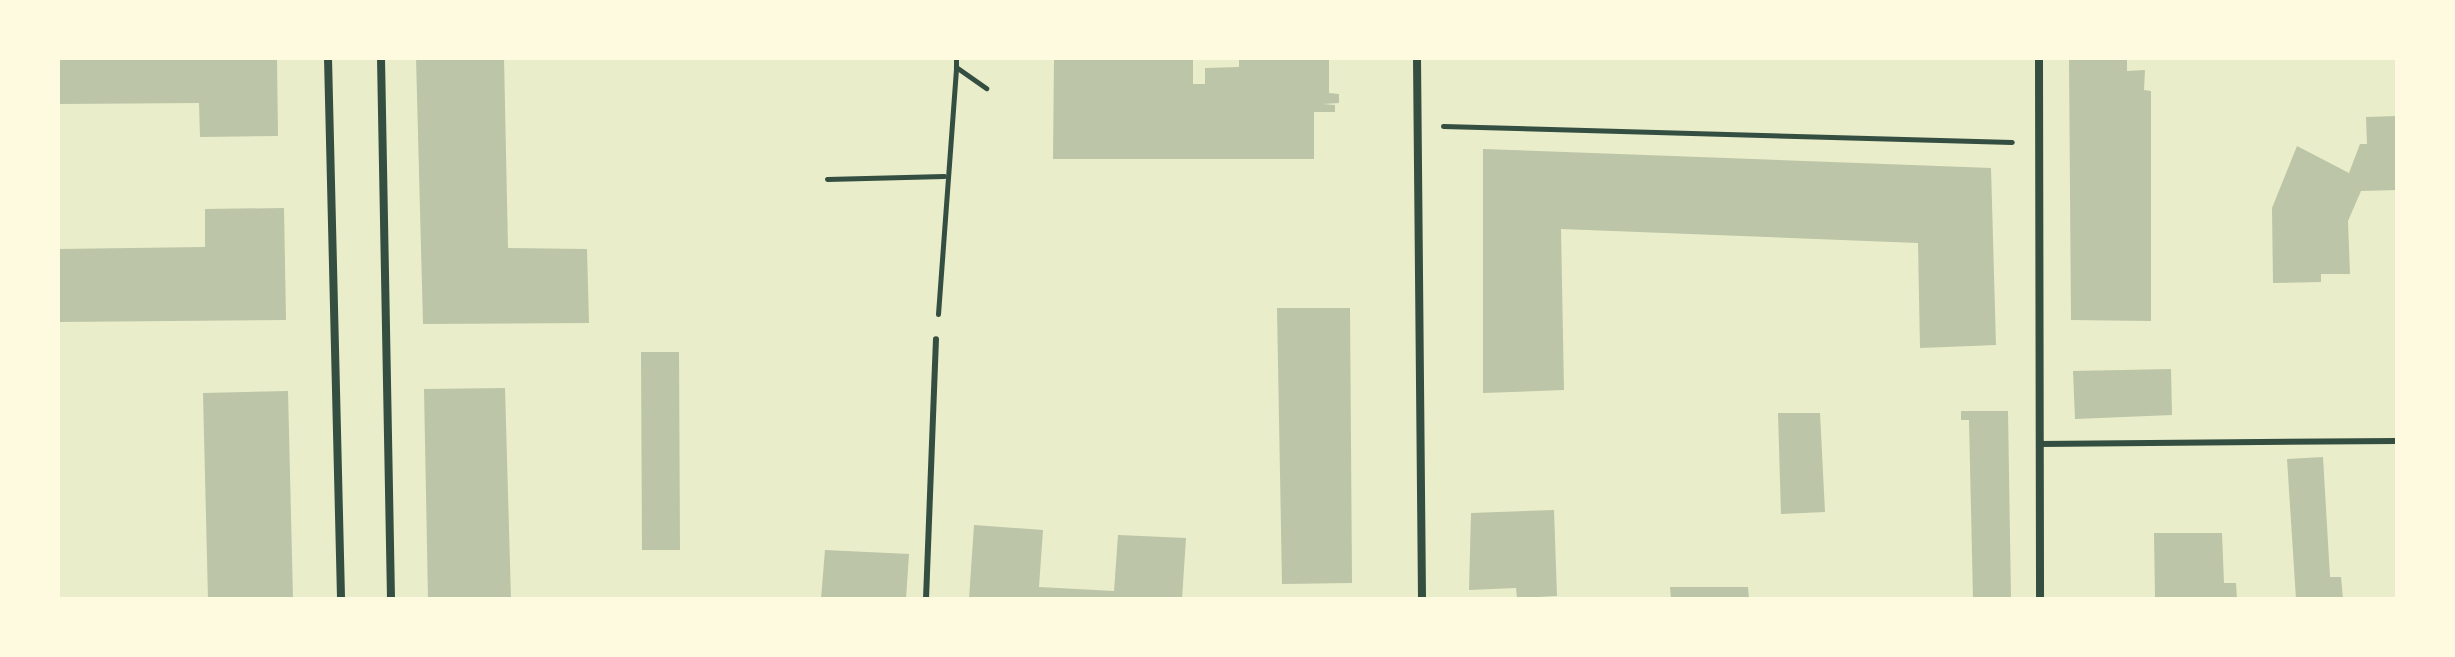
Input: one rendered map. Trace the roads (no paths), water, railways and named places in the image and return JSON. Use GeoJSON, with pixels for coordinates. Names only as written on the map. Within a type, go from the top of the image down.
{"type":"FeatureCollection","features":[{"type":"Feature","properties":{"kind":"street"},"geometry":{"type":"LineString","coordinates":[[328,58],[341,599]]}},
{"type":"Feature","properties":{"kind":"street"},"geometry":{"type":"LineString","coordinates":[[381,58],[391,599]]}},
{"type":"Feature","properties":{"kind":"street"},"geometry":{"type":"LineString","coordinates":[[1417,58],[1422,599]]}},
{"type":"Feature","properties":{"kind":"street"},"geometry":{"type":"LineString","coordinates":[[2039,58],[2040,599]]}},
{"type":"Feature","properties":{"kind":"lane"},"geometry":{"type":"LineString","coordinates":[[926,599],[936,339]]}},
{"type":"Feature","properties":{"kind":"lane"},"geometry":{"type":"LineString","coordinates":[[2039,444],[2397,441]]}}]}
